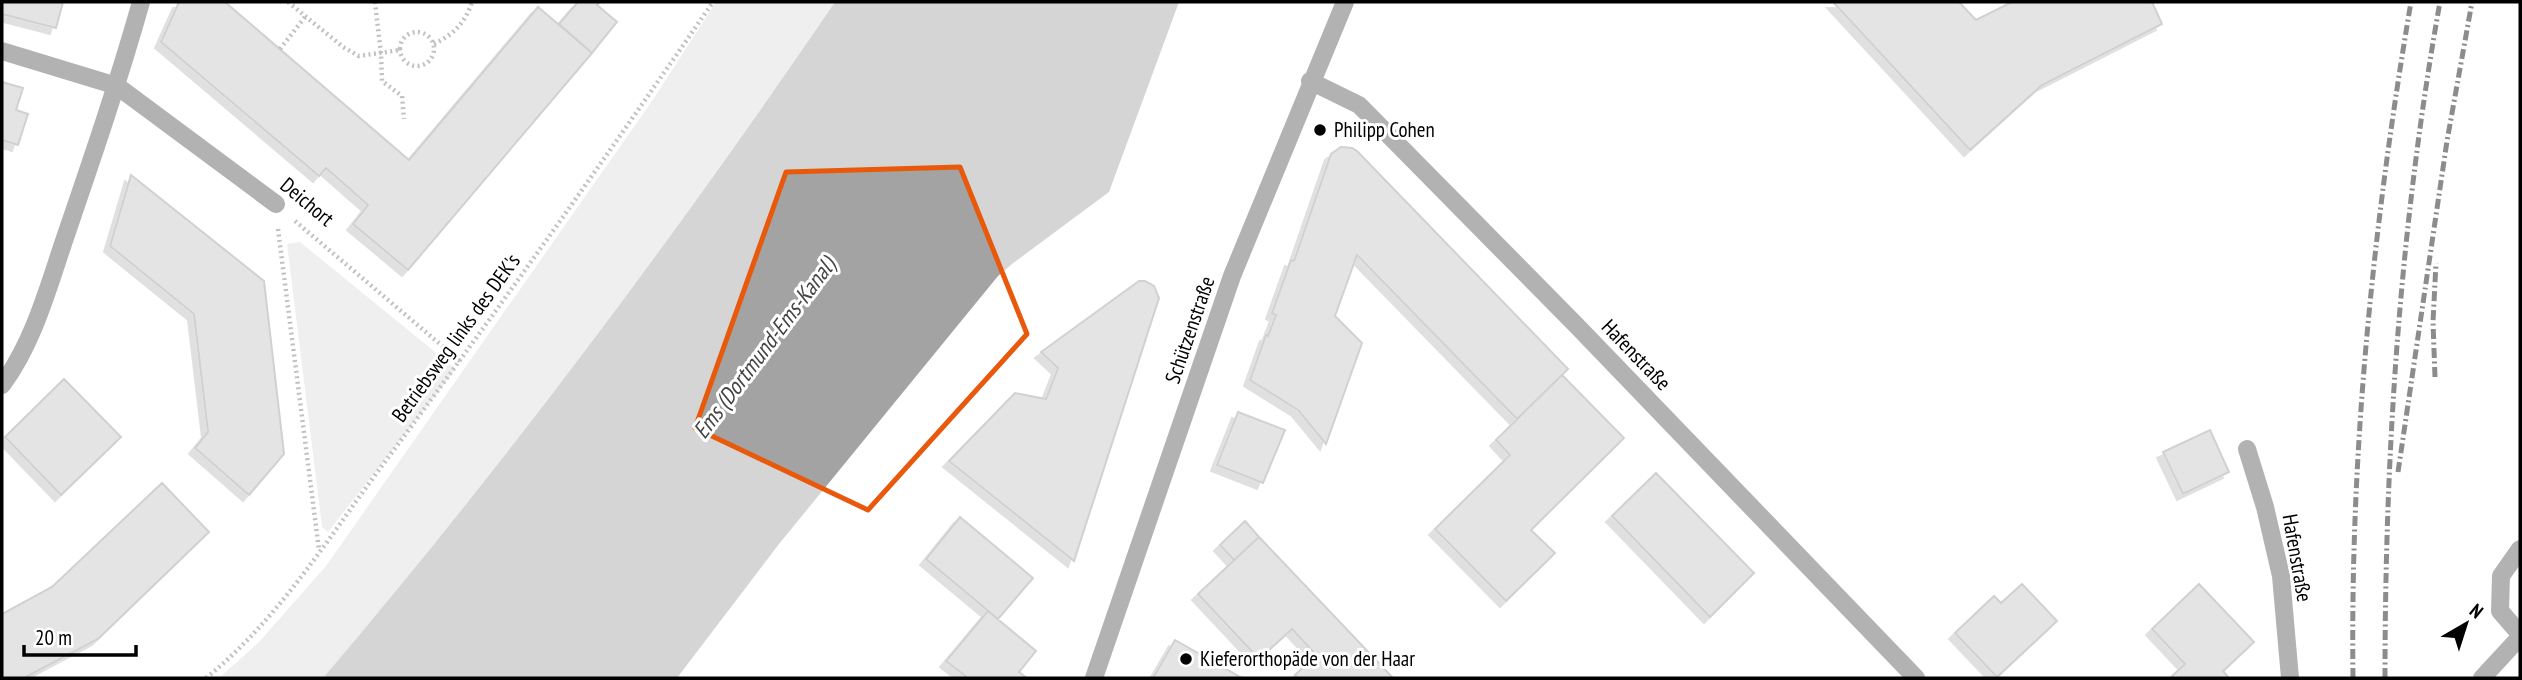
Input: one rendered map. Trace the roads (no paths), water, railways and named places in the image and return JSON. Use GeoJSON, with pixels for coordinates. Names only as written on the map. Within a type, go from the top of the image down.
{"type":"FeatureCollection","features":[{"type":"Feature","properties":{"kind":"street"},"geometry":{"type":"LineString","coordinates":[[2,384],[35,325],[117,86],[141,2]]}},
{"type":"Feature","properties":{"kind":"street","name":"Schützenstraße"},"geometry":{"type":"LineString","coordinates":[[1094,678],[1233,276],[1310,81],[1345,2]]}},
{"type":"Feature","properties":{"kind":"street","name":"Deichort"},"geometry":{"type":"LineString","coordinates":[[2,51],[117,86],[276,204]]}},
{"type":"Feature","properties":{"kind":"street","name":"Hafenstraße"},"geometry":{"type":"LineString","coordinates":[[1310,81],[1359,105],[1578,327],[1916,678]]}},
{"type":"Feature","properties":{"kind":"street","name":"Hafenstraße"},"geometry":{"type":"LineString","coordinates":[[2247,449],[2265,507],[2281,576],[2290,678]]}},
{"type":"Feature","properties":{"kind":"street"},"geometry":{"type":"LineString","coordinates":[[2482,678],[2520,636],[2500,611],[2501,576],[2520,549]]}},
{"type":"Feature","properties":{"kind":"water","name":"Ems (Dortmund-Ems-Kanal)"},"geometry":{"type":"Polygon","coordinates":[[[835,2],[1179,2],[1109,192],[998,276],[779,544],[677,678],[323,678],[458,514],[588,347],[714,176],[835,2]]]}},
{"type":"Feature","properties":{"kind":"railway"},"geometry":{"type":"LineString","coordinates":[[2353,678],[2355,508],[2367,339],[2385,170],[2411,2]]}},
{"type":"Feature","properties":{"kind":"railway"},"geometry":{"type":"LineString","coordinates":[[2385,678],[2388,508],[2398,339],[2415,170],[2440,2]]}},
{"type":"Feature","properties":{"kind":"railway"},"geometry":{"type":"LineString","coordinates":[[2398,472],[2447,141],[2472,2]]}},
{"type":"Feature","properties":{"kind":"railway"},"geometry":{"type":"LineString","coordinates":[[2435,377],[2433,322],[2436,263]]}},
{"type":"Feature","properties":{"kind":"place","name":"Philipp Cohen"},"geometry":{"type":"Point","coordinates":[1320,130]}},
{"type":"Feature","properties":{"kind":"place","name":"Kieferorthopäde von der Haar"},"geometry":{"type":"Point","coordinates":[1186,659]}}]}
